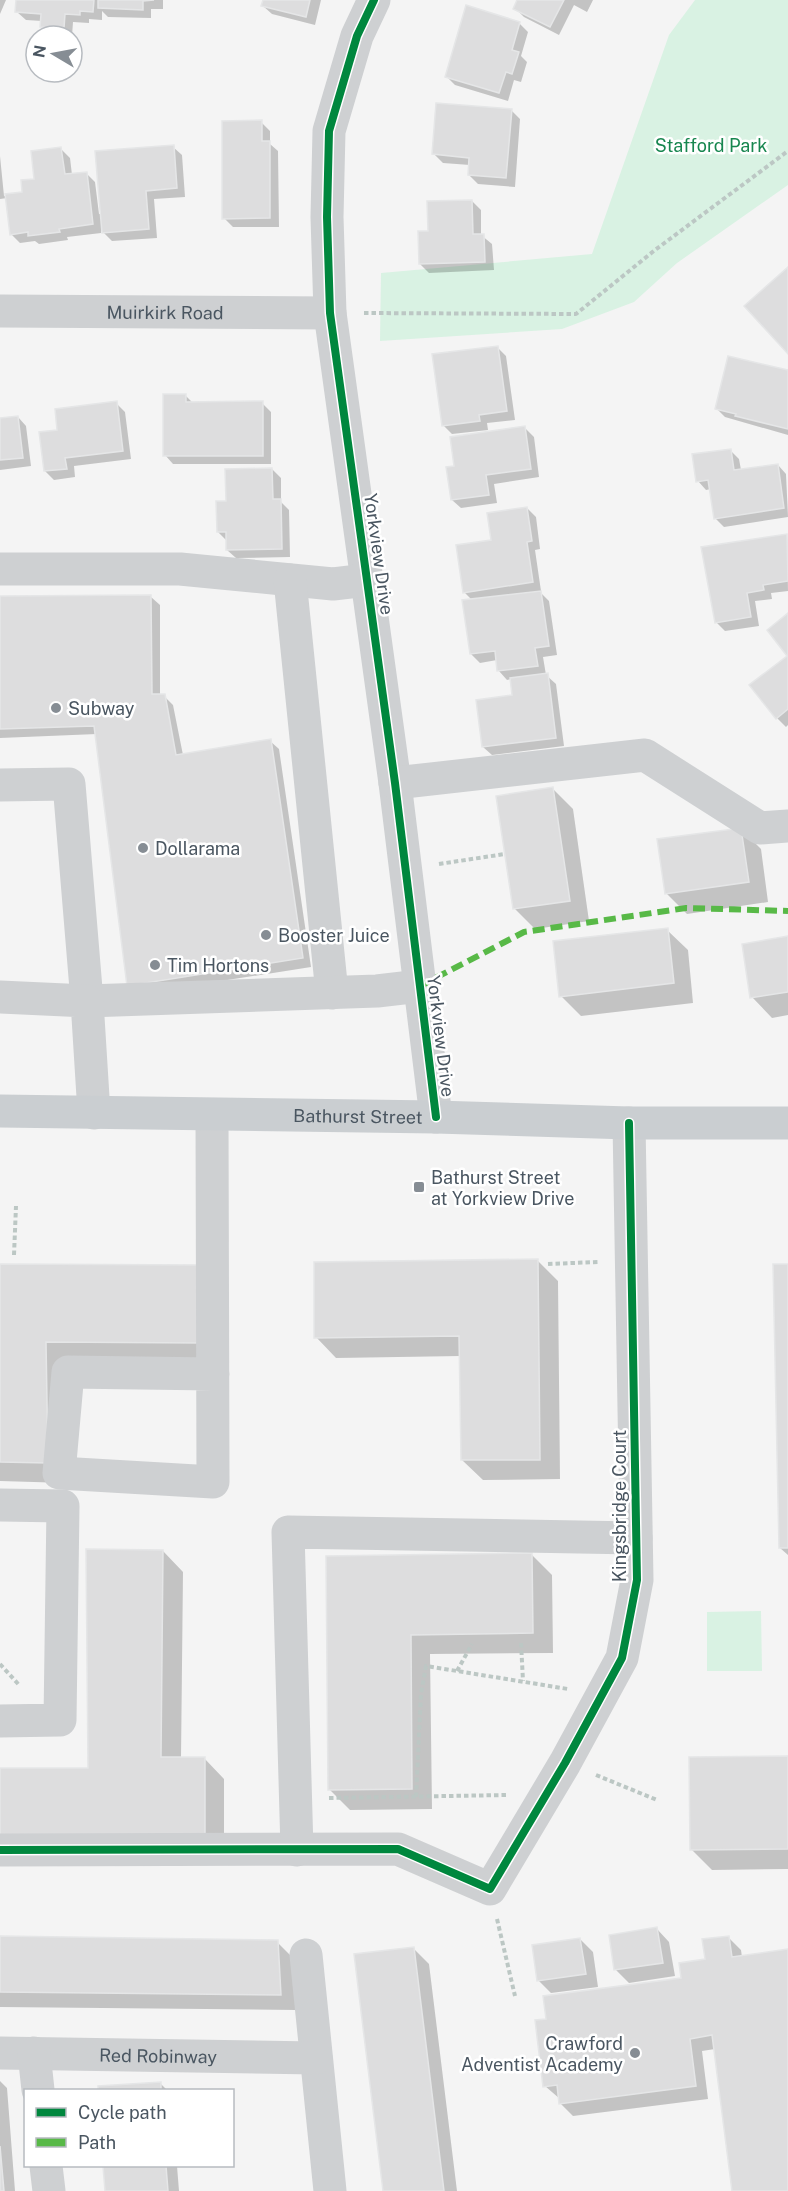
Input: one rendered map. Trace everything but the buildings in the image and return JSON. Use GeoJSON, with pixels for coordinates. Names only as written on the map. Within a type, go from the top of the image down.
{"type":"FeatureCollection","features":[{"type":"Feature","properties":{"kind":"main road","name":"Bathurst Street"},"geometry":{"type":"LineString","coordinates":[[0,1112],[436,1118],[629,1124],[788,1124]]}},
{"type":"Feature","properties":{"kind":"street","name":"Yorkview Drive"},"geometry":{"type":"LineString","coordinates":[[374,0],[357,36],[329,131],[327,217],[330,313],[395,783],[436,1118]]}},
{"type":"Feature","properties":{"kind":"street","name":"Muirkirk Road"},"geometry":{"type":"LineString","coordinates":[[0,311],[330,313]]}},
{"type":"Feature","properties":{"kind":"street"},"geometry":{"type":"LineString","coordinates":[[0,569],[180,569],[333,584],[367,580]]}},
{"type":"Feature","properties":{"kind":"street"},"geometry":{"type":"LineString","coordinates":[[290,580],[332,993]]}},
{"type":"Feature","properties":{"kind":"street"},"geometry":{"type":"LineString","coordinates":[[395,783],[645,755],[760,828],[788,826]]}},
{"type":"Feature","properties":{"kind":"street"},"geometry":{"type":"LineString","coordinates":[[0,785],[69,784],[94,1113]]}},
{"type":"Feature","properties":{"kind":"street"},"geometry":{"type":"LineString","coordinates":[[0,997],[87,1001],[377,992],[420,986]]}},
{"type":"Feature","properties":{"kind":"street"},"geometry":{"type":"LineString","coordinates":[[212,1116],[213,1374],[213,1482],[59,1473],[68,1372],[213,1374]]}},
{"type":"Feature","properties":{"kind":"street","name":"Kingsbridge Court"},"geometry":{"type":"LineString","coordinates":[[490,1889],[565,1763],[622,1658],[637,1580],[629,1124]]}},
{"type":"Feature","properties":{"kind":"street"},"geometry":{"type":"LineString","coordinates":[[0,1505],[63,1506],[60,1720],[0,1721]]}},
{"type":"Feature","properties":{"kind":"street"},"geometry":{"type":"LineString","coordinates":[[297,1850],[288,1532],[636,1538]]}},
{"type":"Feature","properties":{"kind":"street"},"geometry":{"type":"LineString","coordinates":[[0,1850],[398,1849],[490,1889]]}},
{"type":"Feature","properties":{"kind":"street"},"geometry":{"type":"LineString","coordinates":[[306,1954],[330,2191]]}},
{"type":"Feature","properties":{"kind":"street","name":"Red Robinway"},"geometry":{"type":"LineString","coordinates":[[0,2053],[316,2058]]}},
{"type":"Feature","properties":{"kind":"street"},"geometry":{"type":"LineString","coordinates":[[34,2053],[38,2089]]}},
{"type":"Feature","properties":{"kind":"street"},"geometry":{"type":"LineString","coordinates":[[46,2167],[49,2191]]}},
{"type":"Feature","properties":{"kind":"path"},"geometry":{"type":"LineString","coordinates":[[330,313],[576,314],[655,250],[788,151]]}},
{"type":"Feature","properties":{"kind":"path"},"geometry":{"type":"LineString","coordinates":[[406,869],[505,854]]}},
{"type":"Feature","properties":{"kind":"path"},"geometry":{"type":"LineString","coordinates":[[14,1255],[16,1206]]}},
{"type":"Feature","properties":{"kind":"path"},"geometry":{"type":"LineString","coordinates":[[548,1264],[631,1260]]}},
{"type":"Feature","properties":{"kind":"path"},"geometry":{"type":"LineString","coordinates":[[520,1643],[523,1682]]}},
{"type":"Feature","properties":{"kind":"path"},"geometry":{"type":"LineString","coordinates":[[457,1671],[472,1644]]}},
{"type":"Feature","properties":{"kind":"path"},"geometry":{"type":"LineString","coordinates":[[416,1797],[421,1694],[426,1666],[603,1694]]}},
{"type":"Feature","properties":{"kind":"path"},"geometry":{"type":"LineString","coordinates":[[565,1763],[657,1800]]}},
{"type":"Feature","properties":{"kind":"path"},"geometry":{"type":"LineString","coordinates":[[329,1798],[546,1795]]}},
{"type":"Feature","properties":{"kind":"path"},"geometry":{"type":"LineString","coordinates":[[490,1889],[515,1996]]}},
{"type":"Feature","properties":{"kind":"green space","name":"Stafford Park"},"geometry":{"type":"Polygon","coordinates":[[[695,0],[788,0],[788,185],[677,263],[634,302],[562,329],[380,341],[381,273],[592,254],[669,35],[695,0]]]}},
{"type":"Feature","properties":{"kind":"green space"},"geometry":{"type":"Polygon","coordinates":[[[761,1611],[762,1671],[707,1671],[707,1612],[761,1611]]]}},
{"type":"Feature","properties":{"kind":"marked path"},"geometry":{"type":"LineString","coordinates":[[420,986],[524,932],[686,908],[788,911]]}},
{"type":"Feature","properties":{"kind":"cycle path"},"geometry":{"type":"LineString","coordinates":[[374,0],[357,36],[329,131],[327,217],[330,313],[395,783],[436,1117]]}},
{"type":"Feature","properties":{"kind":"cycle path"},"geometry":{"type":"LineString","coordinates":[[0,1850],[398,1849],[490,1889],[565,1763],[622,1658],[637,1580],[629,1123]]}},
{"type":"Feature","properties":{"kind":"place","name":"Subway"},"geometry":{"type":"Point","coordinates":[56,708]}},
{"type":"Feature","properties":{"kind":"place","name":"Dollarama"},"geometry":{"type":"Point","coordinates":[143,848]}},
{"type":"Feature","properties":{"kind":"place","name":"Booster Juice"},"geometry":{"type":"Point","coordinates":[266,935]}},
{"type":"Feature","properties":{"kind":"place","name":"Tim Hortons"},"geometry":{"type":"Point","coordinates":[155,965]}},
{"type":"Feature","properties":{"kind":"place","name":"Bathurst Street at Yorkview Drive"},"geometry":{"type":"Point","coordinates":[419,1187]}},
{"type":"Feature","properties":{"kind":"place","name":"Crawford Adventist Academy"},"geometry":{"type":"Point","coordinates":[635,2053]}}]}
